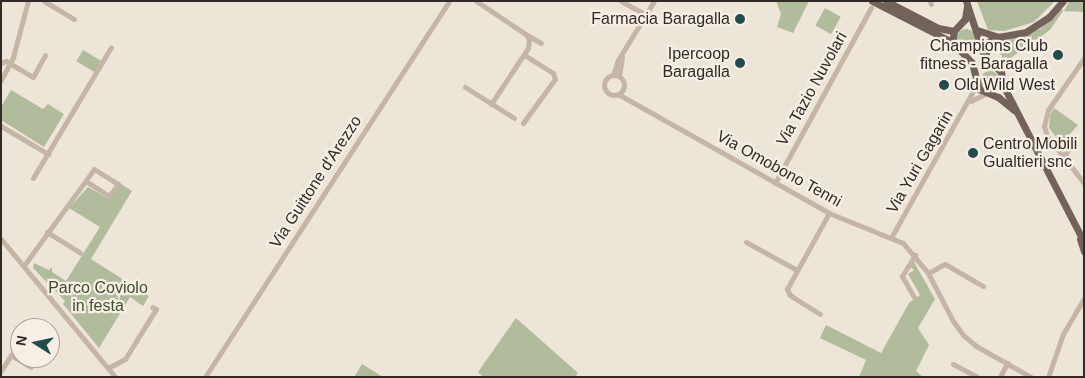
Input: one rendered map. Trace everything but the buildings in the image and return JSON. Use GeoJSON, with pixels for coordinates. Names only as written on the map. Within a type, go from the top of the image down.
{"type":"FeatureCollection","features":[{"type":"Feature","properties":{"kind":"main road"},"geometry":{"type":"LineString","coordinates":[[886,1],[938,28],[975,29],[998,37]]}},
{"type":"Feature","properties":{"kind":"main road"},"geometry":{"type":"LineString","coordinates":[[984,56],[990,42],[998,37],[1026,32],[1057,9],[1063,1]]}},
{"type":"Feature","properties":{"kind":"main road"},"geometry":{"type":"LineString","coordinates":[[952,42],[967,2]]}},
{"type":"Feature","properties":{"kind":"main road"},"geometry":{"type":"LineString","coordinates":[[967,2],[984,56],[1001,72],[1016,112],[1077,232],[1084,251]]}},
{"type":"Feature","properties":{"kind":"main road"},"geometry":{"type":"LineString","coordinates":[[871,5],[952,42],[972,63],[977,84],[988,94],[1016,112]]}},
{"type":"Feature","properties":{"kind":"main road"},"geometry":{"type":"LineString","coordinates":[[988,94],[1004,84]]}},
{"type":"Feature","properties":{"kind":"main road"},"geometry":{"type":"LineString","coordinates":[[1077,232],[1084,242]]}},
{"type":"Feature","properties":{"kind":"street"},"geometry":{"type":"LineString","coordinates":[[2,78],[10,63],[28,1]]}},
{"type":"Feature","properties":{"kind":"street"},"geometry":{"type":"LineString","coordinates":[[44,1],[74,19]]}},
{"type":"Feature","properties":{"kind":"street","name":"Via Guittone d'Arezzo"},"geometry":{"type":"LineString","coordinates":[[205,377],[449,1]]}},
{"type":"Feature","properties":{"kind":"street"},"geometry":{"type":"LineString","coordinates":[[476,1],[527,35],[541,42]]}},
{"type":"Feature","properties":{"kind":"street"},"geometry":{"type":"LineString","coordinates":[[621,1],[646,15]]}},
{"type":"Feature","properties":{"kind":"street","name":"Via Omobono Tenni"},"geometry":{"type":"LineString","coordinates":[[654,1],[624,52],[616,76],[605,81],[605,88],[612,95],[618,94],[632,101],[829,213],[892,236],[915,255],[928,273],[958,329],[973,344],[1031,377]]}},
{"type":"Feature","properties":{"kind":"street","name":"Via Tazio Nuvolari"},"geometry":{"type":"LineString","coordinates":[[775,183],[871,5]]}},
{"type":"Feature","properties":{"kind":"street"},"geometry":{"type":"LineString","coordinates":[[491,104],[528,48],[527,35]]}},
{"type":"Feature","properties":{"kind":"street"},"geometry":{"type":"LineString","coordinates":[[33,178],[111,47]]}},
{"type":"Feature","properties":{"kind":"street"},"geometry":{"type":"LineString","coordinates":[[1,63],[4,60],[33,77],[45,55]]}},
{"type":"Feature","properties":{"kind":"street"},"geometry":{"type":"LineString","coordinates":[[522,123],[555,79],[553,73],[524,55]]}},
{"type":"Feature","properties":{"kind":"street"},"geometry":{"type":"LineString","coordinates":[[1084,58],[1044,121],[1047,136],[1084,183]]}},
{"type":"Feature","properties":{"kind":"street","name":"Via Omobono Tenni"},"geometry":{"type":"LineString","coordinates":[[616,76],[632,101]]}},
{"type":"Feature","properties":{"kind":"street","name":"Via Yuri Gagarin"},"geometry":{"type":"LineString","coordinates":[[892,236],[970,101],[977,84]]}},
{"type":"Feature","properties":{"kind":"street"},"geometry":{"type":"LineString","coordinates":[[465,87],[514,118]]}},
{"type":"Feature","properties":{"kind":"street"},"geometry":{"type":"LineString","coordinates":[[618,94],[624,88]]}},
{"type":"Feature","properties":{"kind":"street","name":"Via Yuri Gagarin"},"geometry":{"type":"LineString","coordinates":[[970,101],[988,94]]}},
{"type":"Feature","properties":{"kind":"street"},"geometry":{"type":"LineString","coordinates":[[1,126],[48,154]]}},
{"type":"Feature","properties":{"kind":"street"},"geometry":{"type":"LineString","coordinates":[[1063,157],[1074,142]]}},
{"type":"Feature","properties":{"kind":"street"},"geometry":{"type":"LineString","coordinates":[[25,264],[94,169],[118,184],[109,196],[86,181]]}},
{"type":"Feature","properties":{"kind":"street"},"geometry":{"type":"LineString","coordinates":[[820,314],[788,292],[797,270],[829,213]]}},
{"type":"Feature","properties":{"kind":"street"},"geometry":{"type":"LineString","coordinates":[[47,232],[80,253]]}},
{"type":"Feature","properties":{"kind":"street"},"geometry":{"type":"LineString","coordinates":[[1,239],[25,264],[115,377]]}},
{"type":"Feature","properties":{"kind":"street"},"geometry":{"type":"LineString","coordinates":[[746,242],[797,270]]}},
{"type":"Feature","properties":{"kind":"street"},"geometry":{"type":"LineString","coordinates":[[914,297],[902,276],[915,255]]}},
{"type":"Feature","properties":{"kind":"street"},"geometry":{"type":"LineString","coordinates":[[928,273],[944,264],[983,286]]}},
{"type":"Feature","properties":{"kind":"street"},"geometry":{"type":"LineString","coordinates":[[1048,377],[1063,334],[1084,298]]}},
{"type":"Feature","properties":{"kind":"street"},"geometry":{"type":"LineString","coordinates":[[108,368],[125,359],[156,309],[152,307]]}},
{"type":"Feature","properties":{"kind":"street"},"geometry":{"type":"LineString","coordinates":[[1,371],[10,357]]}},
{"type":"Feature","properties":{"kind":"street"},"geometry":{"type":"LineString","coordinates":[[1000,377],[1007,363]]}},
{"type":"Feature","properties":{"kind":"street"},"geometry":{"type":"LineString","coordinates":[[953,364],[977,377]]}},
{"type":"Feature","properties":{"kind":"green space"},"geometry":{"type":"Polygon","coordinates":[[[776,1],[809,1],[793,33],[777,27],[781,14],[776,1]]]}},
{"type":"Feature","properties":{"kind":"green space"},"geometry":{"type":"Polygon","coordinates":[[[977,1],[1055,1],[1034,22],[1004,31],[988,30],[977,1]]]}},
{"type":"Feature","properties":{"kind":"green space"},"geometry":{"type":"Polygon","coordinates":[[[1069,1],[1084,1],[1084,12],[1063,11],[1050,30],[1005,62],[994,42],[1040,29],[1061,8],[1064,11],[1069,1]]]}},
{"type":"Feature","properties":{"kind":"green space"},"geometry":{"type":"Polygon","coordinates":[[[825,8],[841,17],[831,34],[815,25],[825,8]]]}},
{"type":"Feature","properties":{"kind":"green space"},"geometry":{"type":"Polygon","coordinates":[[[966,29],[973,32],[976,39],[973,46],[966,49],[959,46],[956,39],[959,32],[966,29]]]}},
{"type":"Feature","properties":{"kind":"green space"},"geometry":{"type":"Polygon","coordinates":[[[83,50],[101,61],[94,72],[76,61],[83,50]]]}},
{"type":"Feature","properties":{"kind":"green space"},"geometry":{"type":"Polygon","coordinates":[[[990,71],[997,74],[1000,81],[997,88],[990,91],[983,88],[980,81],[983,74],[990,71]]]}},
{"type":"Feature","properties":{"kind":"green space"},"geometry":{"type":"Polygon","coordinates":[[[11,90],[43,109],[48,104],[64,114],[44,147],[1,120],[1,107],[11,90]]]}},
{"type":"Feature","properties":{"kind":"green space"},"geometry":{"type":"Polygon","coordinates":[[[1054,108],[1078,125],[1061,144],[1049,128],[1050,115],[1054,108]]]}},
{"type":"Feature","properties":{"kind":"green space","name":"Parco Coviolo in festa"},"geometry":{"type":"Polygon","coordinates":[[[121,184],[132,191],[91,259],[149,296],[143,306],[130,297],[99,348],[63,304],[65,301],[33,268],[34,263],[49,270],[52,267],[52,272],[66,281],[100,227],[69,208],[88,187],[109,199],[121,184]]]}},
{"type":"Feature","properties":{"kind":"green space"},"geometry":{"type":"Polygon","coordinates":[[[914,262],[935,299],[918,328],[929,345],[916,371],[923,377],[859,377],[866,360],[820,338],[826,325],[881,353],[909,303],[920,295],[908,274],[914,270],[909,266],[914,262]]]}},
{"type":"Feature","properties":{"kind":"green space"},"geometry":{"type":"Polygon","coordinates":[[[516,318],[578,373],[575,377],[483,377],[478,372],[516,318]]]}},
{"type":"Feature","properties":{"kind":"green space"},"geometry":{"type":"Polygon","coordinates":[[[362,364],[383,377],[354,377],[362,364]]]}},
{"type":"Feature","properties":{"kind":"place","name":"Farmacia Baragalla"},"geometry":{"type":"Point","coordinates":[740,19]}},
{"type":"Feature","properties":{"kind":"place","name":"Champions Club fitness - Baragalla"},"geometry":{"type":"Point","coordinates":[1058,55]}},
{"type":"Feature","properties":{"kind":"place","name":"Ipercoop Baragalla"},"geometry":{"type":"Point","coordinates":[740,63]}},
{"type":"Feature","properties":{"kind":"place","name":"Old Wild West"},"geometry":{"type":"Point","coordinates":[944,85]}},
{"type":"Feature","properties":{"kind":"place","name":"Centro Mobili Gualtieri snc"},"geometry":{"type":"Point","coordinates":[973,153]}}]}
